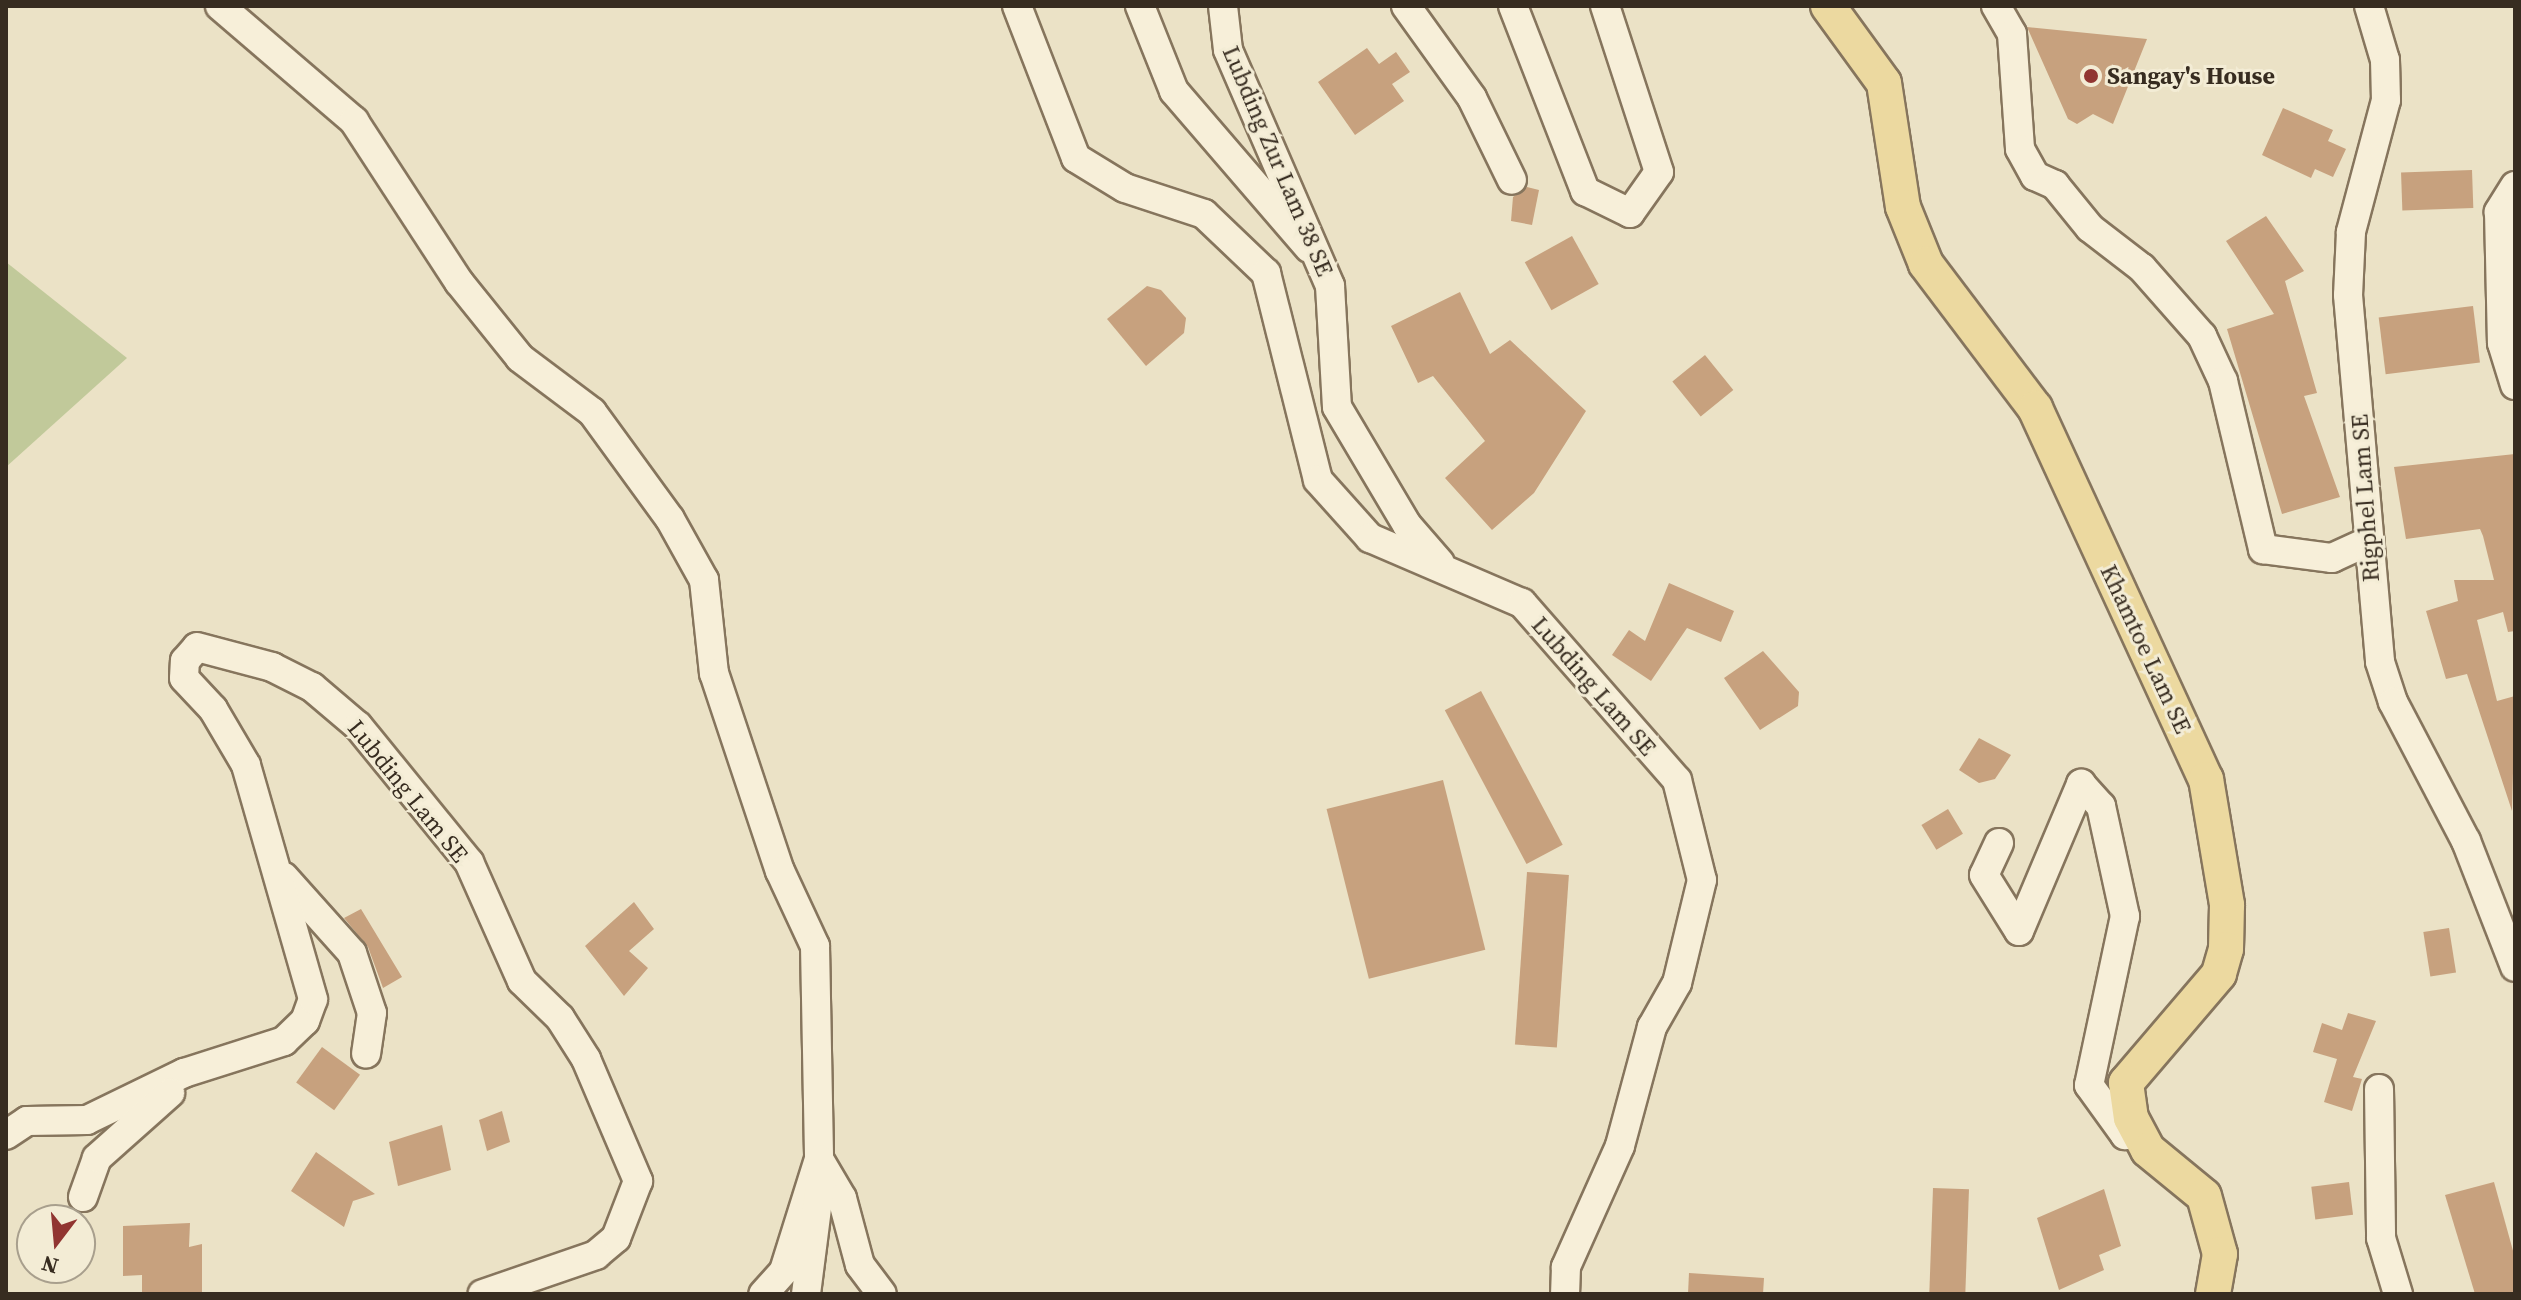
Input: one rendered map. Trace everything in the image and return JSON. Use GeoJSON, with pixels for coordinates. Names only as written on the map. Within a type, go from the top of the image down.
{"type":"FeatureCollection","features":[{"type":"Feature","properties":{"kind":"main road","name":"Khamtoe Lam SE"},"geometry":{"type":"LineString","coordinates":[[1828,6],[1884,83],[1903,207],[1926,264],[2035,408],[2206,779],[2227,905],[2226,949],[2219,974],[2126,1083],[2138,1133]]}},
{"type":"Feature","properties":{"kind":"main road"},"geometry":{"type":"LineString","coordinates":[[2138,1133],[2204,1196],[2220,1254],[2213,1294]]}},
{"type":"Feature","properties":{"kind":"street"},"geometry":{"type":"LineString","coordinates":[[220,6],[354,121],[459,282],[520,358],[592,412],[670,519],[704,580],[714,673],[780,871],[815,946],[821,1213],[806,1294]]}},
{"type":"Feature","properties":{"kind":"street","name":"Lubding Lam SE"},"geometry":{"type":"LineString","coordinates":[[1017,6],[1076,158],[1125,188],[1204,214],[1266,273],[1318,480],[1370,538],[1522,603],[1677,780],[1702,880],[1677,983],[1652,1027],[1620,1146],[1566,1267],[1565,1294]]}},
{"type":"Feature","properties":{"kind":"street"},"geometry":{"type":"LineString","coordinates":[[1140,6],[1174,91],[1309,249]]}},
{"type":"Feature","properties":{"kind":"street","name":"Lubding Zur Lam 38 SE"},"geometry":{"type":"LineString","coordinates":[[1223,6],[1228,50],[1305,219],[1309,249],[1330,286],[1337,407],[1407,525],[1446,569]]}},
{"type":"Feature","properties":{"kind":"street"},"geometry":{"type":"LineString","coordinates":[[1406,6],[1472,98],[1512,180]]}},
{"type":"Feature","properties":{"kind":"street"},"geometry":{"type":"LineString","coordinates":[[1513,6],[1585,191],[1630,213],[1659,172],[1605,6]]}},
{"type":"Feature","properties":{"kind":"street"},"geometry":{"type":"LineString","coordinates":[[1996,6],[2012,34],[2020,149],[2035,176],[2055,185],[2090,228],[2142,268],[2202,336],[2223,381],[2263,549],[2332,558],[2369,541]]}},
{"type":"Feature","properties":{"kind":"street","name":"Rigphel Lam SE"},"geometry":{"type":"LineString","coordinates":[[2369,6],[2385,60],[2386,100],[2351,232],[2348,295],[2380,662],[2393,702],[2466,841],[2515,967]]}},
{"type":"Feature","properties":{"kind":"street"},"geometry":{"type":"LineString","coordinates":[[2515,186],[2499,212],[2502,343],[2515,385]]}},
{"type":"Feature","properties":{"kind":"street","name":"Lubding Lam SE"},"geometry":{"type":"LineString","coordinates":[[6,1135],[27,1121],[87,1120],[184,1073],[284,1041],[305,1021],[313,999],[283,877],[246,765],[213,709],[184,678],[185,661],[197,647],[272,667],[312,687],[358,726],[469,862],[522,981],[560,1018],[586,1059],[638,1181],[616,1238],[562,1271],[483,1294]]}},
{"type":"Feature","properties":{"kind":"street"},"geometry":{"type":"LineString","coordinates":[[1999,843],[1984,875],[2019,931],[2081,784],[2101,806],[2125,916],[2089,1085],[2125,1135],[2138,1133]]}},
{"type":"Feature","properties":{"kind":"street"},"geometry":{"type":"LineString","coordinates":[[283,877],[352,953],[372,1013],[366,1054]]}},
{"type":"Feature","properties":{"kind":"street"},"geometry":{"type":"LineString","coordinates":[[83,1197],[97,1158],[184,1073]]}},
{"type":"Feature","properties":{"kind":"street"},"geometry":{"type":"LineString","coordinates":[[2379,1089],[2381,1238],[2398,1294]]}},
{"type":"Feature","properties":{"kind":"street"},"geometry":{"type":"LineString","coordinates":[[763,1294],[784,1271],[819,1159]]}},
{"type":"Feature","properties":{"kind":"street"},"geometry":{"type":"LineString","coordinates":[[819,1159],[842,1198],[860,1265],[882,1294]]}},
{"type":"Feature","properties":{"kind":"green space"},"geometry":{"type":"Polygon","coordinates":[[[6,262],[127,358],[6,467],[6,262]]]}},
{"type":"Feature","properties":{"kind":"building","name":"Sangay's House"},"geometry":{"type":"Polygon","coordinates":[[[2027,27],[2147,39],[2113,124],[2093,114],[2077,124],[2068,119],[2027,27]]]}},
{"type":"Feature","properties":{"kind":"building"},"geometry":{"type":"Polygon","coordinates":[[[1367,48],[1379,64],[1396,52],[1410,72],[1392,84],[1404,101],[1355,135],[1318,82],[1367,48]]]}},
{"type":"Feature","properties":{"kind":"building"},"geometry":{"type":"Polygon","coordinates":[[[2283,108],[2333,130],[2328,141],[2346,149],[2333,177],[2315,169],[2311,178],[2262,155],[2283,108]]]}},
{"type":"Feature","properties":{"kind":"building"},"geometry":{"type":"Polygon","coordinates":[[[2472,170],[2473,208],[2402,210],[2401,172],[2472,170]]]}},
{"type":"Feature","properties":{"kind":"building"},"geometry":{"type":"Polygon","coordinates":[[[1527,187],[1539,190],[1532,225],[1511,221],[1513,197],[1527,187]]]}},
{"type":"Feature","properties":{"kind":"building"},"geometry":{"type":"Polygon","coordinates":[[[2266,216],[2304,271],[2285,281],[2317,393],[2304,396],[2340,497],[2282,514],[2227,329],[2274,314],[2226,241],[2266,216]]]}},
{"type":"Feature","properties":{"kind":"building"},"geometry":{"type":"Polygon","coordinates":[[[1572,236],[1599,284],[1551,310],[1525,262],[1572,236]]]}},
{"type":"Feature","properties":{"kind":"building"},"geometry":{"type":"Polygon","coordinates":[[[1147,286],[1161,290],[1186,318],[1184,333],[1146,366],[1107,319],[1147,286]]]}},
{"type":"Feature","properties":{"kind":"building"},"geometry":{"type":"Polygon","coordinates":[[[1460,292],[1490,354],[1510,340],[1586,411],[1534,493],[1492,530],[1445,478],[1485,441],[1433,376],[1418,383],[1391,326],[1460,292]]]}},
{"type":"Feature","properties":{"kind":"building"},"geometry":{"type":"Polygon","coordinates":[[[2473,306],[2480,363],[2386,374],[2379,318],[2473,306]]]}},
{"type":"Feature","properties":{"kind":"building"},"geometry":{"type":"Polygon","coordinates":[[[1705,355],[1733,390],[1701,416],[1672,381],[1705,355]]]}},
{"type":"Feature","properties":{"kind":"building"},"geometry":{"type":"Polygon","coordinates":[[[2515,454],[2515,631],[2508,632],[2503,612],[2477,620],[2497,701],[2515,696],[2512,811],[2467,674],[2446,679],[2426,611],[2458,601],[2454,580],[2494,580],[2483,536],[2480,529],[2406,539],[2394,467],[2515,454]]]}},
{"type":"Feature","properties":{"kind":"building"},"geometry":{"type":"Polygon","coordinates":[[[1669,583],[1734,611],[1721,642],[1687,628],[1651,681],[1612,655],[1629,630],[1645,641],[1669,583]]]}},
{"type":"Feature","properties":{"kind":"building"},"geometry":{"type":"Polygon","coordinates":[[[1763,651],[1799,692],[1798,706],[1760,730],[1724,678],[1763,651]]]}},
{"type":"Feature","properties":{"kind":"building"},"geometry":{"type":"Polygon","coordinates":[[[1481,691],[1563,845],[1526,864],[1445,710],[1481,691]]]}},
{"type":"Feature","properties":{"kind":"building"},"geometry":{"type":"Polygon","coordinates":[[[1979,738],[2011,755],[1995,779],[1979,783],[1959,770],[1979,738]]]}},
{"type":"Feature","properties":{"kind":"building"},"geometry":{"type":"Polygon","coordinates":[[[1443,780],[1485,950],[1369,979],[1327,809],[1443,780]]]}},
{"type":"Feature","properties":{"kind":"building"},"geometry":{"type":"Polygon","coordinates":[[[1948,809],[1963,834],[1936,850],[1921,825],[1948,809]]]}},
{"type":"Feature","properties":{"kind":"building"},"geometry":{"type":"Polygon","coordinates":[[[1527,872],[1569,875],[1557,1048],[1515,1045],[1527,872]]]}},
{"type":"Feature","properties":{"kind":"building"},"geometry":{"type":"Polygon","coordinates":[[[634,902],[654,929],[629,951],[648,968],[624,996],[585,946],[634,902]]]}},
{"type":"Feature","properties":{"kind":"building"},"geometry":{"type":"Polygon","coordinates":[[[361,909],[402,977],[383,988],[368,947],[344,918],[361,909]]]}},
{"type":"Feature","properties":{"kind":"building"},"geometry":{"type":"Polygon","coordinates":[[[2449,928],[2456,972],[2430,977],[2423,932],[2449,928]]]}},
{"type":"Feature","properties":{"kind":"building"},"geometry":{"type":"Polygon","coordinates":[[[2348,1013],[2376,1021],[2353,1077],[2362,1079],[2352,1111],[2324,1102],[2337,1059],[2313,1052],[2322,1023],[2342,1030],[2348,1013]]]}},
{"type":"Feature","properties":{"kind":"building"},"geometry":{"type":"Polygon","coordinates":[[[322,1047],[360,1075],[334,1110],[296,1083],[322,1047]]]}},
{"type":"Feature","properties":{"kind":"building"},"geometry":{"type":"Polygon","coordinates":[[[502,1111],[510,1142],[487,1151],[479,1120],[502,1111]]]}},
{"type":"Feature","properties":{"kind":"building"},"geometry":{"type":"Polygon","coordinates":[[[442,1125],[451,1170],[398,1186],[389,1142],[442,1125]]]}},
{"type":"Feature","properties":{"kind":"building"},"geometry":{"type":"Polygon","coordinates":[[[316,1152],[375,1194],[353,1201],[344,1227],[291,1191],[316,1152]]]}},
{"type":"Feature","properties":{"kind":"building"},"geometry":{"type":"Polygon","coordinates":[[[2349,1182],[2353,1215],[2315,1219],[2311,1187],[2349,1182]]]}},
{"type":"Feature","properties":{"kind":"building"},"geometry":{"type":"Polygon","coordinates":[[[2494,1182],[2515,1258],[2515,1294],[2475,1294],[2445,1195],[2494,1182]]]}},
{"type":"Feature","properties":{"kind":"building"},"geometry":{"type":"Polygon","coordinates":[[[1933,1188],[1969,1189],[1965,1294],[1929,1294],[1933,1188]]]}},
{"type":"Feature","properties":{"kind":"building"},"geometry":{"type":"Polygon","coordinates":[[[2104,1189],[2121,1246],[2099,1255],[2104,1270],[2059,1290],[2037,1218],[2104,1189]]]}},
{"type":"Feature","properties":{"kind":"building"},"geometry":{"type":"Polygon","coordinates":[[[190,1223],[189,1247],[202,1244],[202,1294],[142,1294],[142,1275],[123,1276],[123,1226],[190,1223]]]}},
{"type":"Feature","properties":{"kind":"building"},"geometry":{"type":"Polygon","coordinates":[[[1689,1273],[1764,1278],[1763,1294],[1688,1294],[1689,1273]]]}},
{"type":"Feature","properties":{"kind":"place","name":"Sangay's House"},"geometry":{"type":"Point","coordinates":[2091,76]}}]}
